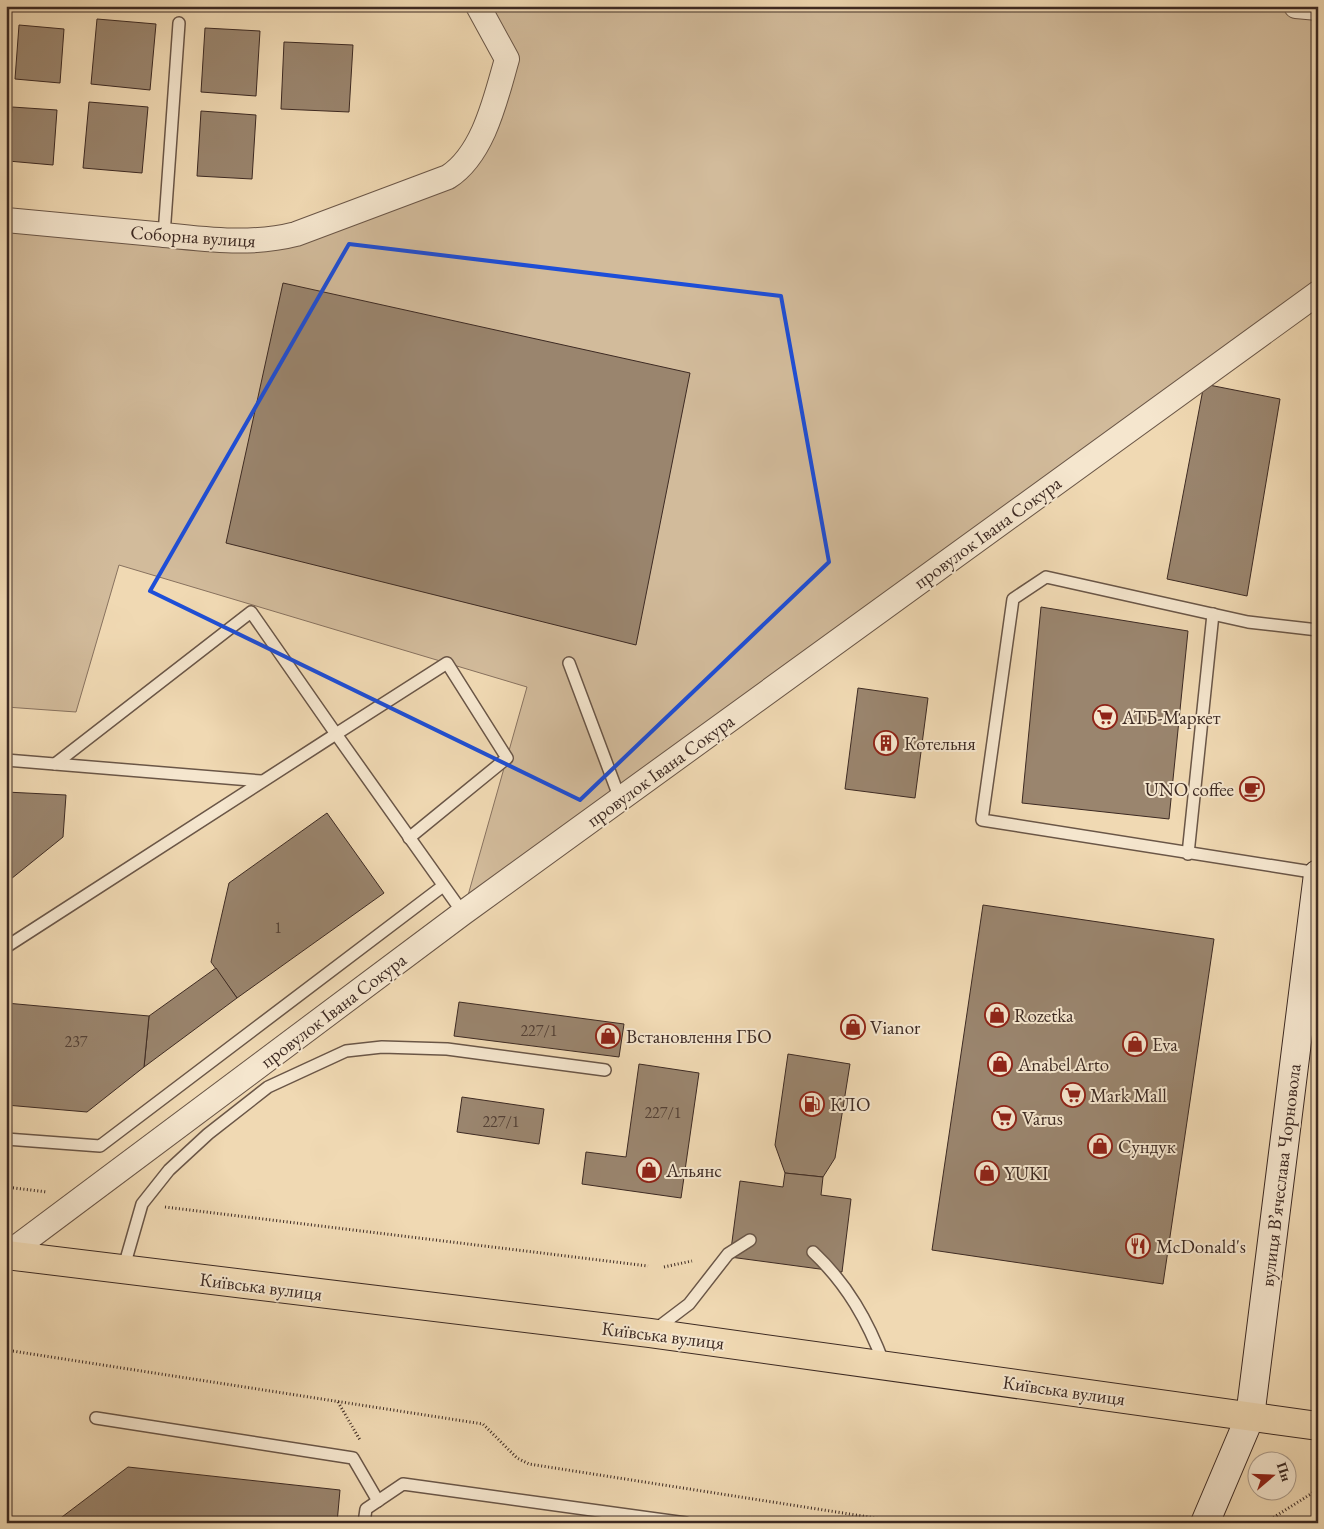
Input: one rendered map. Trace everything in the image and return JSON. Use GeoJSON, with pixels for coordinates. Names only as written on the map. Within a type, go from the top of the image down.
{"type":"FeatureCollection","features":[{"type":"Feature","properties":{"kind":"main road","name":"Київська вулиця"},"geometry":{"type":"LineString","coordinates":[[6,1255],[650,1333],[884,1364],[1318,1426]]}},
{"type":"Feature","properties":{"kind":"street","name":"Соборна вулиця"},"geometry":{"type":"LineString","coordinates":[[6,220],[164,235],[258,241],[274,240],[296,234],[448,177],[462,167],[489,120],[507,58],[478,6]]}},
{"type":"Feature","properties":{"kind":"street"},"geometry":{"type":"LineString","coordinates":[[1296,6],[1318,8]]}},
{"type":"Feature","properties":{"kind":"street","name":"провулок Івана Сокура"},"geometry":{"type":"LineString","coordinates":[[6,1255],[463,913],[1318,293]]}},
{"type":"Feature","properties":{"kind":"street","name":"вулиця Вʼячеслава Чорновола"},"geometry":{"type":"LineString","coordinates":[[1205,1523],[1250,1417],[1318,873]]}},
{"type":"Feature","properties":{"kind":"lane"},"geometry":{"type":"LineString","coordinates":[[164,235],[179,22]]}},
{"type":"Feature","properties":{"kind":"lane"},"geometry":{"type":"LineString","coordinates":[[1318,630],[1248,622],[1046,577],[1013,598],[982,820],[1318,873]]}},
{"type":"Feature","properties":{"kind":"lane"},"geometry":{"type":"LineString","coordinates":[[55,764],[251,612],[463,913]]}},
{"type":"Feature","properties":{"kind":"lane"},"geometry":{"type":"LineString","coordinates":[[1188,854],[1213,614]]}},
{"type":"Feature","properties":{"kind":"lane"},"geometry":{"type":"LineString","coordinates":[[6,947],[447,663],[507,758],[409,838]]}},
{"type":"Feature","properties":{"kind":"lane"},"geometry":{"type":"LineString","coordinates":[[569,663],[620,799]]}},
{"type":"Feature","properties":{"kind":"lane"},"geometry":{"type":"LineString","coordinates":[[6,760],[261,781]]}},
{"type":"Feature","properties":{"kind":"lane"},"geometry":{"type":"LineString","coordinates":[[6,1139],[100,1146],[443,886]]}},
{"type":"Feature","properties":{"kind":"lane"},"geometry":{"type":"LineString","coordinates":[[123,1270],[142,1204],[169,1170],[208,1134],[268,1087],[346,1051],[382,1047],[448,1049],[605,1070]]}},
{"type":"Feature","properties":{"kind":"lane"},"geometry":{"type":"LineString","coordinates":[[650,1333],[689,1304],[728,1254],[750,1240]]}},
{"type":"Feature","properties":{"kind":"lane"},"geometry":{"type":"LineString","coordinates":[[813,1252],[847,1288],[872,1331],[884,1364]]}},
{"type":"Feature","properties":{"kind":"lane"},"geometry":{"type":"LineString","coordinates":[[96,1418],[353,1458],[378,1501]]}},
{"type":"Feature","properties":{"kind":"lane"},"geometry":{"type":"LineString","coordinates":[[364,1523],[366,1509],[403,1484],[686,1523]]}},
{"type":"Feature","properties":{"kind":"path"},"geometry":{"type":"LineString","coordinates":[[6,1187],[84,1197]]}},
{"type":"Feature","properties":{"kind":"path"},"geometry":{"type":"LineString","coordinates":[[142,1204],[648,1266]]}},
{"type":"Feature","properties":{"kind":"path"},"geometry":{"type":"LineString","coordinates":[[664,1267],[692,1261]]}},
{"type":"Feature","properties":{"kind":"path"},"geometry":{"type":"LineString","coordinates":[[6,1350],[483,1424],[517,1458],[529,1464],[907,1523]]}},
{"type":"Feature","properties":{"kind":"path"},"geometry":{"type":"LineString","coordinates":[[1270,1523],[1271,1519],[1314,1492]]}},
{"type":"Feature","properties":{"kind":"highlighted area"},"geometry":{"type":"Polygon","coordinates":[[[349,244],[781,296],[829,562],[580,800],[150,591],[349,244]]]}},
{"type":"Feature","properties":{"kind":"shaded area"},"geometry":{"type":"Polygon","coordinates":[[[478,6],[1296,6],[1318,8],[1318,293],[463,913],[527,687],[119,565],[76,712],[6,707],[6,220],[243,241],[448,177],[507,59],[478,6]]]}},
{"type":"Feature","properties":{"kind":"building"},"geometry":{"type":"Polygon","coordinates":[[[97,19],[156,24],[150,90],[91,84],[97,19]]]}},
{"type":"Feature","properties":{"kind":"building"},"geometry":{"type":"Polygon","coordinates":[[[19,25],[64,29],[60,83],[15,79],[19,25]]]}},
{"type":"Feature","properties":{"kind":"building"},"geometry":{"type":"Polygon","coordinates":[[[205,28],[260,31],[256,96],[201,92],[205,28]]]}},
{"type":"Feature","properties":{"kind":"building"},"geometry":{"type":"Polygon","coordinates":[[[284,42],[353,45],[349,112],[281,109],[284,42]]]}},
{"type":"Feature","properties":{"kind":"building"},"geometry":{"type":"Polygon","coordinates":[[[89,102],[148,107],[142,173],[83,168],[89,102]]]}},
{"type":"Feature","properties":{"kind":"building"},"geometry":{"type":"Polygon","coordinates":[[[12,107],[57,110],[53,165],[8,161],[12,107]]]}},
{"type":"Feature","properties":{"kind":"building"},"geometry":{"type":"Polygon","coordinates":[[[201,111],[256,115],[252,179],[197,176],[201,111]]]}},
{"type":"Feature","properties":{"kind":"building"},"geometry":{"type":"Polygon","coordinates":[[[283,283],[690,373],[636,645],[226,543],[283,283]]]}},
{"type":"Feature","properties":{"kind":"building"},"geometry":{"type":"Polygon","coordinates":[[[1204,384],[1280,399],[1247,596],[1167,579],[1204,384]]]}},
{"type":"Feature","properties":{"kind":"building","name":"АТБ-Маркет"},"geometry":{"type":"Polygon","coordinates":[[[1041,607],[1188,631],[1169,819],[1022,803],[1041,607]]]}},
{"type":"Feature","properties":{"kind":"building","name":"Котельня"},"geometry":{"type":"Polygon","coordinates":[[[858,688],[928,698],[915,798],[845,789],[858,688]]]}},
{"type":"Feature","properties":{"kind":"building"},"geometry":{"type":"Polygon","coordinates":[[[6,792],[66,795],[63,837],[6,883],[6,792]]]}},
{"type":"Feature","properties":{"kind":"building"},"geometry":{"type":"Polygon","coordinates":[[[327,813],[384,893],[237,998],[211,962],[229,883],[327,813]]]}},
{"type":"Feature","properties":{"kind":"building","name":"Mark Mall"},"geometry":{"type":"Polygon","coordinates":[[[983,905],[1214,939],[1163,1284],[932,1250],[983,905]]]}},
{"type":"Feature","properties":{"kind":"building"},"geometry":{"type":"Polygon","coordinates":[[[216,968],[237,998],[144,1067],[149,1016],[216,968]]]}},
{"type":"Feature","properties":{"kind":"building"},"geometry":{"type":"Polygon","coordinates":[[[459,1002],[624,1024],[619,1057],[454,1036],[459,1002]]]}},
{"type":"Feature","properties":{"kind":"building"},"geometry":{"type":"Polygon","coordinates":[[[6,1003],[149,1016],[144,1067],[87,1112],[6,1105],[6,1003]]]}},
{"type":"Feature","properties":{"kind":"building","name":"КЛО"},"geometry":{"type":"Polygon","coordinates":[[[788,1054],[850,1064],[835,1158],[823,1177],[785,1173],[775,1145],[788,1054]]]}},
{"type":"Feature","properties":{"kind":"building"},"geometry":{"type":"Polygon","coordinates":[[[639,1064],[699,1073],[681,1198],[582,1184],[586,1152],[626,1157],[639,1064]]]}},
{"type":"Feature","properties":{"kind":"building"},"geometry":{"type":"Polygon","coordinates":[[[462,1097],[544,1109],[539,1144],[457,1132],[462,1097]]]}},
{"type":"Feature","properties":{"kind":"building"},"geometry":{"type":"Polygon","coordinates":[[[785,1173],[823,1177],[821,1195],[851,1199],[842,1272],[730,1257],[740,1181],[783,1187],[785,1173]]]}},
{"type":"Feature","properties":{"kind":"building"},"geometry":{"type":"Polygon","coordinates":[[[128,1467],[340,1490],[337,1523],[54,1523],[128,1467]]]}},
{"type":"Feature","properties":{"kind":"place","name":"АТБ-Маркет"},"geometry":{"type":"Point","coordinates":[1105,717]}},
{"type":"Feature","properties":{"kind":"place","name":"Котельня"},"geometry":{"type":"Point","coordinates":[886,743]}},
{"type":"Feature","properties":{"kind":"place","name":"UNO coffee"},"geometry":{"type":"Point","coordinates":[1252,789]}},
{"type":"Feature","properties":{"kind":"place","name":"Rozetka"},"geometry":{"type":"Point","coordinates":[997,1015]}},
{"type":"Feature","properties":{"kind":"place","name":"Vianor"},"geometry":{"type":"Point","coordinates":[853,1027]}},
{"type":"Feature","properties":{"kind":"place","name":"Встановлення ГБО"},"geometry":{"type":"Point","coordinates":[608,1036]}},
{"type":"Feature","properties":{"kind":"place","name":"Eva"},"geometry":{"type":"Point","coordinates":[1135,1044]}},
{"type":"Feature","properties":{"kind":"place","name":"Anabel Arto"},"geometry":{"type":"Point","coordinates":[1000,1064]}},
{"type":"Feature","properties":{"kind":"place","name":"Mark Mall"},"geometry":{"type":"Point","coordinates":[1073,1095]}},
{"type":"Feature","properties":{"kind":"place","name":"КЛО"},"geometry":{"type":"Point","coordinates":[812,1104]}},
{"type":"Feature","properties":{"kind":"place","name":"Varus"},"geometry":{"type":"Point","coordinates":[1004,1118]}},
{"type":"Feature","properties":{"kind":"place","name":"Сундук"},"geometry":{"type":"Point","coordinates":[1100,1146]}},
{"type":"Feature","properties":{"kind":"place","name":"Альянс"},"geometry":{"type":"Point","coordinates":[649,1170]}},
{"type":"Feature","properties":{"kind":"place","name":"YUKI"},"geometry":{"type":"Point","coordinates":[987,1173]}},
{"type":"Feature","properties":{"kind":"place","name":"McDonald's"},"geometry":{"type":"Point","coordinates":[1138,1246]}}]}
